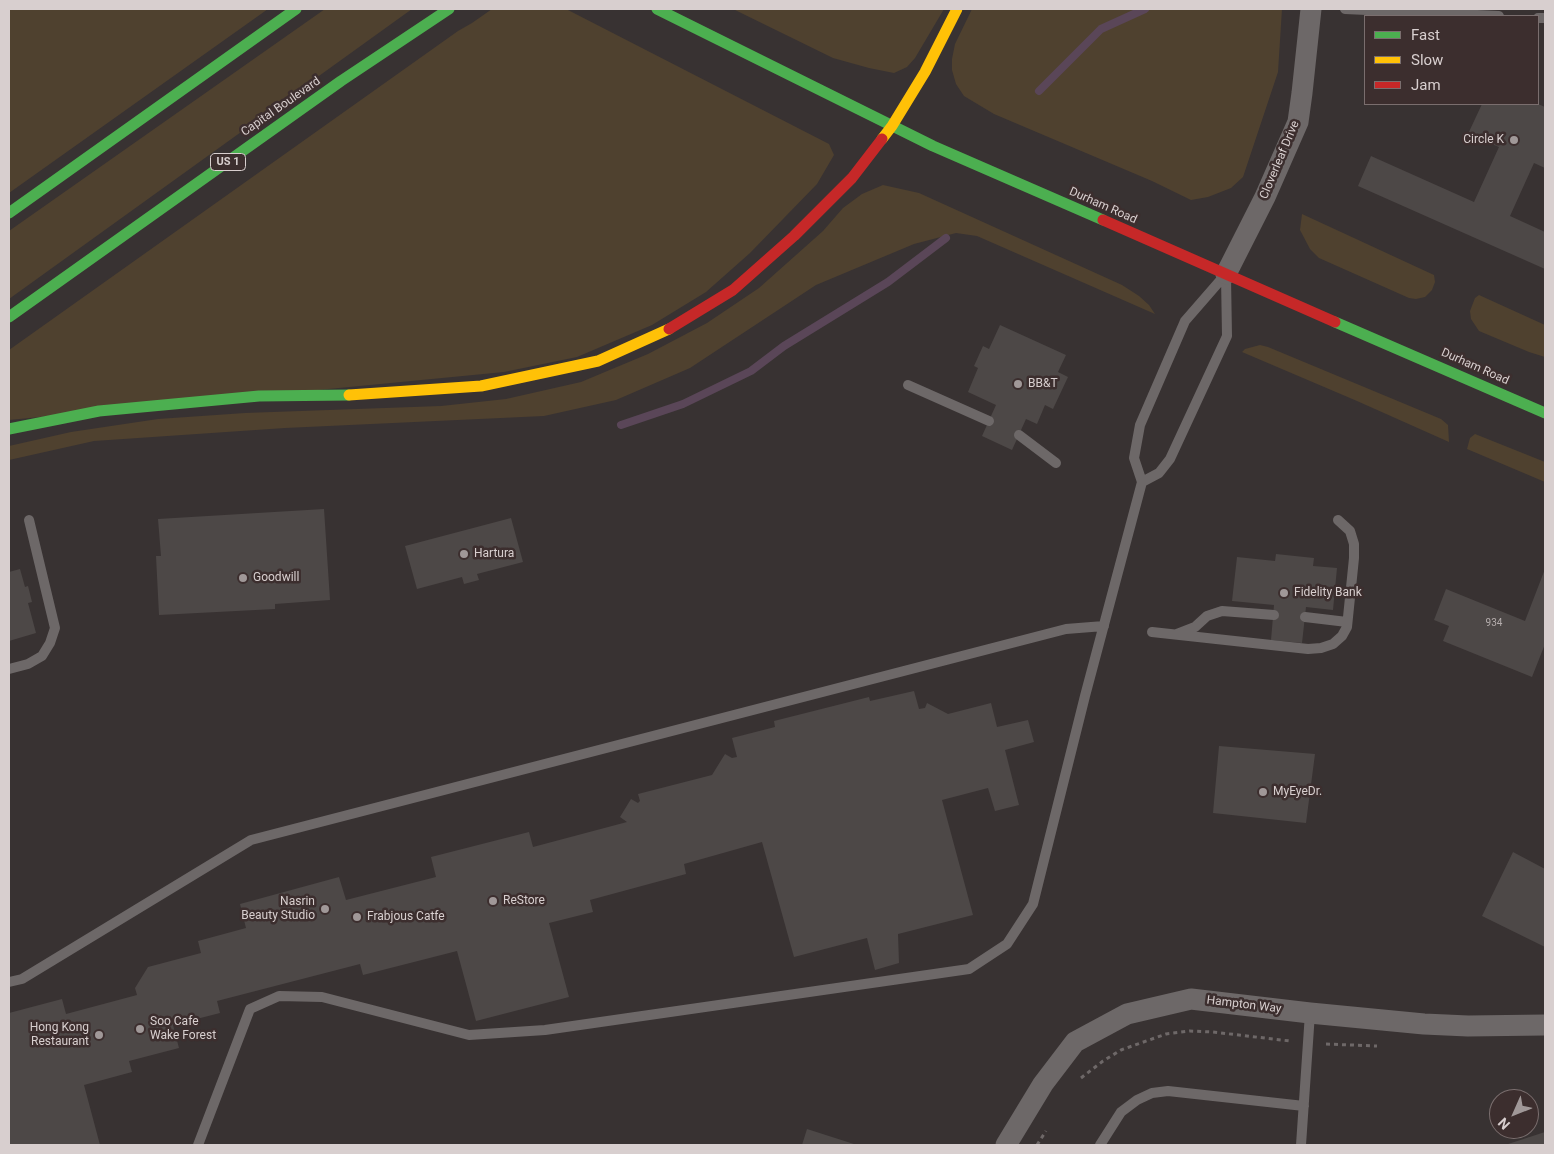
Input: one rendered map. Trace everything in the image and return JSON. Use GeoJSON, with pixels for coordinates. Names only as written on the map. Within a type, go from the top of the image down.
{"type":"FeatureCollection","features":[{"type":"Feature","properties":{"kind":"main road"},"geometry":{"type":"LineString","coordinates":[[9,213],[296,9]]}},
{"type":"Feature","properties":{"kind":"main road","name":"Capital Boulevard"},"geometry":{"type":"LineString","coordinates":[[9,317],[341,81],[449,9]]}},
{"type":"Feature","properties":{"kind":"main road","name":"Durham Road"},"geometry":{"type":"LineString","coordinates":[[657,9],[933,146],[1545,413]]}},
{"type":"Feature","properties":{"kind":"main road"},"geometry":{"type":"LineString","coordinates":[[9,429],[98,411],[259,396],[361,395],[481,386],[598,361],[669,329],[733,290],[794,236],[852,178],[892,126],[925,72],[957,9]]}},
{"type":"Feature","properties":{"kind":"street","name":"Cloverleaf Drive"},"geometry":{"type":"LineString","coordinates":[[1226,274],[1265,197],[1298,122],[1310,9]]}},
{"type":"Feature","properties":{"kind":"street","name":"Hampton Way"},"geometry":{"type":"LineString","coordinates":[[1006,1145],[1043,1084],[1075,1042],[1126,1014],[1191,999],[1424,1024],[1468,1026],[1545,1025]]}},
{"type":"Feature","properties":{"kind":"lane"},"geometry":{"type":"LineString","coordinates":[[1345,9],[1480,15]]}},
{"type":"Feature","properties":{"kind":"lane"},"geometry":{"type":"LineString","coordinates":[[198,1145],[250,1009],[279,996],[322,997],[469,1035],[545,1030],[969,968],[1007,944],[1032,904],[1142,482],[1134,458],[1140,425],[1185,321],[1226,274]]}},
{"type":"Feature","properties":{"kind":"lane"},"geometry":{"type":"LineString","coordinates":[[1142,482],[1159,473],[1170,459],[1227,336],[1226,274]]}},
{"type":"Feature","properties":{"kind":"lane"},"geometry":{"type":"LineString","coordinates":[[908,385],[989,421]]}},
{"type":"Feature","properties":{"kind":"lane"},"geometry":{"type":"LineString","coordinates":[[1019,435],[1056,463]]}},
{"type":"Feature","properties":{"kind":"lane"},"geometry":{"type":"LineString","coordinates":[[9,669],[28,664],[42,656],[50,643],[55,628],[29,520]]}},
{"type":"Feature","properties":{"kind":"lane"},"geometry":{"type":"LineString","coordinates":[[1152,632],[1308,649],[1321,648],[1333,644],[1342,636],[1347,626],[1354,558],[1354,544],[1350,531],[1338,520]]}},
{"type":"Feature","properties":{"kind":"lane"},"geometry":{"type":"LineString","coordinates":[[1173,635],[1189,630],[1208,616],[1222,611],[1274,615]]}},
{"type":"Feature","properties":{"kind":"lane"},"geometry":{"type":"LineString","coordinates":[[1305,618],[1347,622]]}},
{"type":"Feature","properties":{"kind":"lane"},"geometry":{"type":"LineString","coordinates":[[9,982],[22,979],[251,840],[1066,628],[1104,626]]}},
{"type":"Feature","properties":{"kind":"lane"},"geometry":{"type":"LineString","coordinates":[[1301,1145],[1310,1013]]}},
{"type":"Feature","properties":{"kind":"lane"},"geometry":{"type":"LineString","coordinates":[[1100,1145],[1121,1112],[1137,1100],[1152,1093],[1168,1091],[1304,1106]]}},
{"type":"Feature","properties":{"kind":"path"},"geometry":{"type":"LineString","coordinates":[[1078,1081],[1083,1075],[1121,1050],[1166,1034],[1190,1031],[1213,1032],[1286,1040]]}},
{"type":"Feature","properties":{"kind":"path"},"geometry":{"type":"LineString","coordinates":[[1331,1044],[1381,1046]]}},
{"type":"Feature","properties":{"kind":"path"},"geometry":{"type":"LineString","coordinates":[[1037,1145],[1047,1129]]}},
{"type":"Feature","properties":{"kind":"shaded area"},"geometry":{"type":"Polygon","coordinates":[[[9,9],[268,9],[9,193],[9,9]]]}},
{"type":"Feature","properties":{"kind":"shaded area"},"geometry":{"type":"Polygon","coordinates":[[[325,9],[412,9],[9,299],[9,231],[325,9]]]}},
{"type":"Feature","properties":{"kind":"shaded area"},"geometry":{"type":"Polygon","coordinates":[[[492,9],[566,9],[829,144],[834,155],[817,184],[750,253],[706,292],[652,325],[577,357],[504,372],[9,420],[9,350],[458,31],[492,9]]]}},
{"type":"Feature","properties":{"kind":"shaded area"},"geometry":{"type":"Polygon","coordinates":[[[733,9],[944,9],[915,58],[907,67],[894,73],[833,58],[733,9]]]}},
{"type":"Feature","properties":{"kind":"shaded area"},"geometry":{"type":"Polygon","coordinates":[[[972,9],[1282,9],[1278,72],[1243,177],[1231,188],[1208,197],[1191,200],[1152,181],[994,114],[964,96],[956,84],[952,70],[952,59],[955,44],[972,9]]]}},
{"type":"Feature","properties":{"kind":"shaded area"},"geometry":{"type":"Polygon","coordinates":[[[883,185],[919,193],[1122,285],[1139,296],[1155,314],[977,236],[956,233],[914,244],[816,285],[690,368],[616,400],[544,416],[285,428],[94,441],[9,460],[9,446],[71,432],[158,419],[245,413],[441,406],[506,399],[581,382],[648,354],[707,323],[759,288],[823,231],[843,208],[862,194],[883,185]]]}},
{"type":"Feature","properties":{"kind":"shaded area"},"geometry":{"type":"Polygon","coordinates":[[[1302,214],[1434,275],[1435,282],[1432,290],[1425,297],[1409,298],[1319,258],[1310,249],[1300,230],[1302,214]]]}},
{"type":"Feature","properties":{"kind":"shaded area"},"geometry":{"type":"Polygon","coordinates":[[[1479,295],[1545,325],[1545,357],[1479,331],[1471,319],[1470,311],[1475,298],[1479,295]]]}},
{"type":"Feature","properties":{"kind":"shaded area"},"geometry":{"type":"Polygon","coordinates":[[[1260,345],[1441,419],[1448,425],[1449,442],[1242,352],[1245,349],[1260,345]]]}},
{"type":"Feature","properties":{"kind":"shaded area"},"geometry":{"type":"Polygon","coordinates":[[[1475,434],[1545,462],[1545,482],[1467,449],[1470,438],[1475,434]]]}},
{"type":"Feature","properties":{"kind":"building"},"geometry":{"type":"Polygon","coordinates":[[[1539,104],[1545,107],[1545,168],[1534,163],[1510,216],[1545,232],[1545,269],[1358,186],[1371,156],[1474,202],[1499,147],[1468,134],[1482,105],[1539,104]]]}},
{"type":"Feature","properties":{"kind":"building","name":"BB&T"},"geometry":{"type":"Polygon","coordinates":[[[1000,325],[1066,355],[1058,372],[1068,377],[1053,409],[1045,405],[1037,424],[1026,419],[1012,450],[982,436],[996,405],[968,392],[978,368],[974,366],[983,346],[989,349],[1000,325]]]}},
{"type":"Feature","properties":{"kind":"building","name":"Goodwill"},"geometry":{"type":"Polygon","coordinates":[[[324,509],[330,600],[275,604],[275,609],[159,615],[156,556],[161,556],[158,519],[324,509]]]}},
{"type":"Feature","properties":{"kind":"building","name":"Hartura"},"geometry":{"type":"Polygon","coordinates":[[[511,518],[523,562],[477,574],[479,580],[464,584],[462,577],[417,589],[405,546],[511,518]]]}},
{"type":"Feature","properties":{"kind":"building","name":"Fidelity Bank"},"geometry":{"type":"Polygon","coordinates":[[[1276,554],[1314,558],[1313,566],[1337,568],[1333,610],[1306,607],[1302,643],[1271,640],[1274,605],[1232,601],[1237,557],[1275,561],[1276,554]]]}},
{"type":"Feature","properties":{"kind":"building"},"geometry":{"type":"Polygon","coordinates":[[[20,569],[25,587],[28,586],[32,602],[28,603],[36,633],[9,641],[9,572],[20,569]]]}},
{"type":"Feature","properties":{"kind":"building"},"geometry":{"type":"Polygon","coordinates":[[[1545,569],[1545,644],[1532,677],[1443,641],[1449,626],[1434,620],[1446,589],[1525,621],[1545,569]]]}},
{"type":"Feature","properties":{"kind":"building"},"geometry":{"type":"Polygon","coordinates":[[[914,691],[919,709],[925,708],[927,703],[948,714],[991,703],[997,727],[1028,720],[1034,742],[1005,750],[1019,805],[995,811],[988,788],[942,800],[973,915],[898,934],[899,963],[875,970],[867,938],[794,957],[762,842],[684,864],[686,874],[590,900],[593,912],[549,923],[569,997],[476,1021],[457,951],[363,975],[360,964],[217,1001],[220,1013],[173,1025],[179,1048],[129,1061],[132,1072],[84,1085],[100,1145],[9,1145],[9,1013],[62,999],[66,1014],[137,995],[135,988],[148,967],[201,953],[198,941],[246,928],[240,904],[339,877],[346,900],[436,877],[431,857],[529,832],[533,847],[627,822],[620,817],[631,799],[638,803],[640,801],[638,794],[712,775],[725,754],[732,758],[737,757],[732,738],[775,727],[774,721],[869,697],[870,701],[914,691]]]}},
{"type":"Feature","properties":{"kind":"building","name":"MyEyeDr."},"geometry":{"type":"Polygon","coordinates":[[[1219,746],[1315,754],[1306,823],[1213,813],[1219,746]]]}},
{"type":"Feature","properties":{"kind":"building"},"geometry":{"type":"Polygon","coordinates":[[[1513,852],[1545,869],[1545,947],[1482,916],[1513,852]]]}},
{"type":"Feature","properties":{"kind":"building"},"geometry":{"type":"Polygon","coordinates":[[[807,1129],[857,1145],[802,1145],[807,1129]]]}},
{"type":"Feature","properties":{"kind":"building"},"geometry":{"type":"Polygon","coordinates":[[[1545,1132],[1545,1145],[1505,1145],[1523,1139],[1539,1139],[1539,1134],[1545,1132]]]}},
{"type":"Feature","properties":{"kind":"waterway"},"geometry":{"type":"LineString","coordinates":[[1039,91],[1101,29],[1145,9]]}},
{"type":"Feature","properties":{"kind":"waterway"},"geometry":{"type":"LineString","coordinates":[[621,425],[683,404],[751,371],[784,346],[888,282],[946,238]]}},
{"type":"Feature","properties":{"kind":"traffic: fast"},"geometry":{"type":"LineString","coordinates":[[9,213],[296,9]]}},
{"type":"Feature","properties":{"kind":"traffic: fast"},"geometry":{"type":"LineString","coordinates":[[9,317],[341,81],[449,9]]}},
{"type":"Feature","properties":{"kind":"traffic: fast"},"geometry":{"type":"LineString","coordinates":[[657,9],[933,146],[1103,220]]}},
{"type":"Feature","properties":{"kind":"traffic: fast"},"geometry":{"type":"LineString","coordinates":[[1335,322],[1545,413]]}},
{"type":"Feature","properties":{"kind":"traffic: fast"},"geometry":{"type":"LineString","coordinates":[[9,429],[99,411],[259,396],[349,395]]}},
{"type":"Feature","properties":{"kind":"traffic: slow"},"geometry":{"type":"LineString","coordinates":[[882,139],[925,72],[957,9]]}},
{"type":"Feature","properties":{"kind":"traffic: slow"},"geometry":{"type":"LineString","coordinates":[[349,395],[481,386],[598,361],[669,329]]}},
{"type":"Feature","properties":{"kind":"traffic: jam"},"geometry":{"type":"LineString","coordinates":[[669,329],[733,290],[794,236],[852,178],[882,139]]}},
{"type":"Feature","properties":{"kind":"traffic: jam"},"geometry":{"type":"LineString","coordinates":[[1103,220],[1335,322]]}},
{"type":"Feature","properties":{"kind":"place","name":"Circle K"},"geometry":{"type":"Point","coordinates":[1514,140]}},
{"type":"Feature","properties":{"kind":"place","name":"BB&T"},"geometry":{"type":"Point","coordinates":[1018,384]}},
{"type":"Feature","properties":{"kind":"place","name":"Hartura"},"geometry":{"type":"Point","coordinates":[464,554]}},
{"type":"Feature","properties":{"kind":"place","name":"Goodwill"},"geometry":{"type":"Point","coordinates":[243,578]}},
{"type":"Feature","properties":{"kind":"place","name":"Fidelity Bank"},"geometry":{"type":"Point","coordinates":[1284,593]}},
{"type":"Feature","properties":{"kind":"place","name":"MyEyeDr."},"geometry":{"type":"Point","coordinates":[1263,792]}},
{"type":"Feature","properties":{"kind":"place","name":"ReStore"},"geometry":{"type":"Point","coordinates":[493,901]}},
{"type":"Feature","properties":{"kind":"place","name":"Nasrin Beauty Studio"},"geometry":{"type":"Point","coordinates":[325,909]}},
{"type":"Feature","properties":{"kind":"place","name":"Frabjous Catfe"},"geometry":{"type":"Point","coordinates":[357,917]}},
{"type":"Feature","properties":{"kind":"place","name":"Soo Cafe Wake Forest"},"geometry":{"type":"Point","coordinates":[140,1029]}},
{"type":"Feature","properties":{"kind":"place","name":"Hong Kong Restaurant"},"geometry":{"type":"Point","coordinates":[99,1035]}}]}
